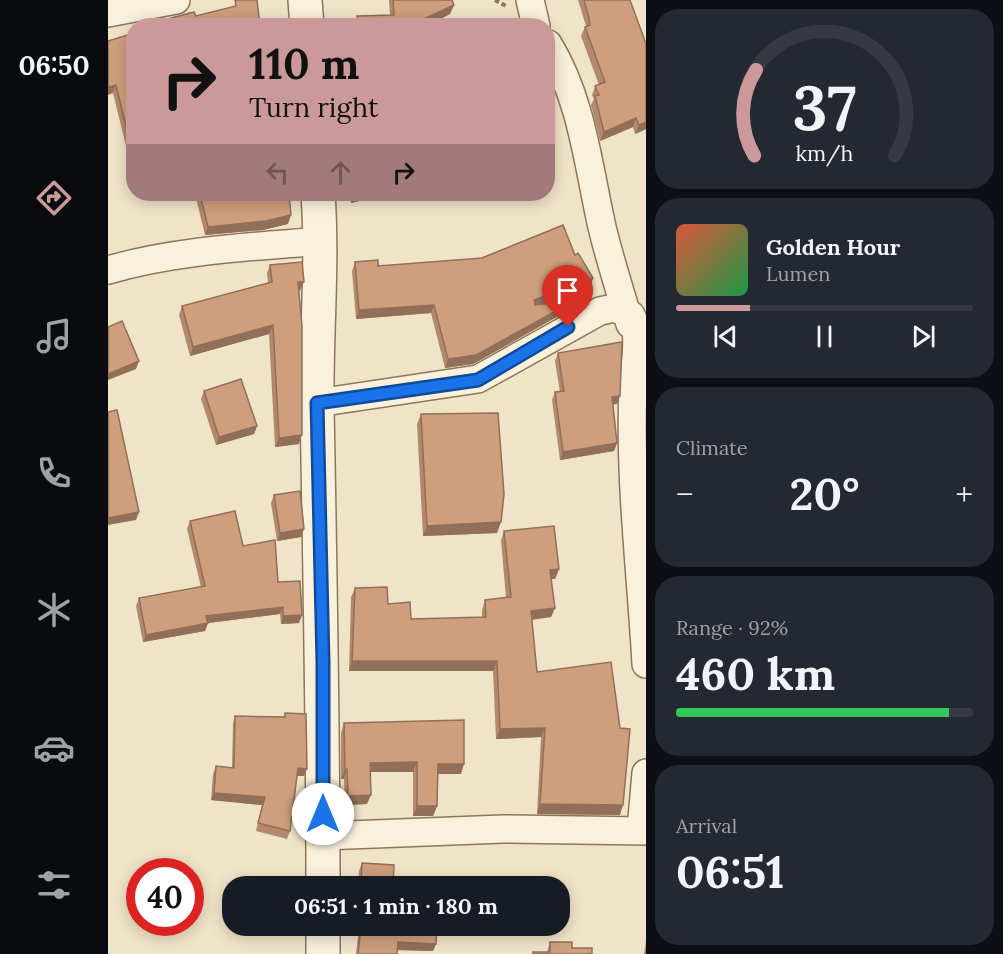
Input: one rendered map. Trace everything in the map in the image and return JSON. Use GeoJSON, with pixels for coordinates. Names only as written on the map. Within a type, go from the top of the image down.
{"type":"FeatureCollection","features":[{"type":"Feature","properties":{"kind":"street"},"geometry":{"type":"LineString","coordinates":[[108,13],[176,0]]}},
{"type":"Feature","properties":{"kind":"street"},"geometry":{"type":"LineString","coordinates":[[305,0],[306,18]]}},
{"type":"Feature","properties":{"kind":"street"},"geometry":{"type":"LineString","coordinates":[[530,0],[534,18]]}},
{"type":"Feature","properties":{"kind":"street"},"geometry":{"type":"LineString","coordinates":[[555,55],[563,68],[579,118],[602,227],[632,330]]}},
{"type":"Feature","properties":{"kind":"street"},"geometry":{"type":"LineString","coordinates":[[319,201],[322,241],[317,403],[323,662],[323,876]]}},
{"type":"Feature","properties":{"kind":"street"},"geometry":{"type":"LineString","coordinates":[[108,270],[127,264],[212,251],[322,241]]}},
{"type":"Feature","properties":{"kind":"street"},"geometry":{"type":"LineString","coordinates":[[317,403],[478,380],[600,311],[622,309],[631,315],[636,329],[632,418],[641,536],[646,664]]}},
{"type":"Feature","properties":{"kind":"street"},"geometry":{"type":"LineString","coordinates":[[323,836],[502,829],[643,830],[646,773]]}},
{"type":"Feature","properties":{"kind":"street"},"geometry":{"type":"LineString","coordinates":[[323,936],[323,954]]}},
{"type":"Feature","properties":{"kind":"building"},"geometry":{"type":"Polygon","coordinates":[[[235,0],[257,0],[259,18],[171,18],[194,12],[196,16],[236,6],[235,0]]]}},
{"type":"Feature","properties":{"kind":"building"},"geometry":{"type":"Polygon","coordinates":[[[393,0],[452,0],[454,5],[426,18],[357,18],[357,16],[394,15],[393,0]]]}},
{"type":"Feature","properties":{"kind":"building"},"geometry":{"type":"Polygon","coordinates":[[[584,0],[630,0],[646,44],[646,122],[639,125],[636,118],[604,132],[595,96],[599,95],[595,86],[605,82],[585,27],[590,25],[584,0]]]}},
{"type":"Feature","properties":{"kind":"building"},"geometry":{"type":"Polygon","coordinates":[[[126,35],[126,126],[116,85],[108,87],[108,41],[126,35]]]}},
{"type":"Feature","properties":{"kind":"building"},"geometry":{"type":"Polygon","coordinates":[[[202,201],[290,201],[291,215],[266,221],[208,227],[202,201]]]}},
{"type":"Feature","properties":{"kind":"building"},"geometry":{"type":"Polygon","coordinates":[[[563,225],[575,255],[578,253],[593,278],[534,300],[535,305],[574,301],[476,355],[448,359],[434,305],[359,310],[355,262],[378,260],[378,266],[482,258],[563,225]]]}},
{"type":"Feature","properties":{"kind":"building"},"geometry":{"type":"Polygon","coordinates":[[[302,262],[304,282],[298,282],[302,326],[302,435],[279,438],[273,325],[193,347],[182,306],[272,282],[270,265],[302,262]]]}},
{"type":"Feature","properties":{"kind":"building"},"geometry":{"type":"Polygon","coordinates":[[[122,321],[139,361],[108,374],[108,327],[122,321]]]}},
{"type":"Feature","properties":{"kind":"building"},"geometry":{"type":"Polygon","coordinates":[[[622,342],[620,396],[612,397],[617,443],[563,452],[555,392],[564,391],[558,353],[622,342]]]}},
{"type":"Feature","properties":{"kind":"building"},"geometry":{"type":"Polygon","coordinates":[[[241,379],[257,426],[219,437],[204,391],[241,379]]]}},
{"type":"Feature","properties":{"kind":"building"},"geometry":{"type":"Polygon","coordinates":[[[117,410],[139,512],[108,518],[108,412],[117,410]]]}},
{"type":"Feature","properties":{"kind":"building"},"geometry":{"type":"Polygon","coordinates":[[[498,413],[504,494],[501,522],[427,526],[421,414],[498,413]]]}},
{"type":"Feature","properties":{"kind":"building"},"geometry":{"type":"Polygon","coordinates":[[[300,491],[304,529],[280,533],[274,495],[300,491]]]}},
{"type":"Feature","properties":{"kind":"building"},"geometry":{"type":"Polygon","coordinates":[[[235,511],[243,546],[275,540],[278,582],[300,581],[302,615],[283,616],[283,607],[206,616],[208,623],[146,635],[139,598],[205,586],[190,521],[235,511]]]}},
{"type":"Feature","properties":{"kind":"building"},"geometry":{"type":"Polygon","coordinates":[[[554,526],[559,569],[550,570],[555,608],[531,611],[537,672],[611,662],[620,728],[630,729],[623,805],[540,804],[545,728],[500,729],[497,661],[352,661],[355,588],[387,587],[388,604],[410,602],[411,619],[486,617],[485,600],[511,597],[504,531],[554,526]]]}},
{"type":"Feature","properties":{"kind":"building"},"geometry":{"type":"Polygon","coordinates":[[[285,713],[306,714],[307,769],[298,768],[290,831],[258,823],[265,797],[214,793],[216,766],[234,768],[235,716],[285,717],[285,713]]]}},
{"type":"Feature","properties":{"kind":"building"},"geometry":{"type":"Polygon","coordinates":[[[464,720],[464,764],[438,764],[437,806],[417,806],[417,762],[370,763],[371,795],[348,796],[344,723],[464,720]]]}},
{"type":"Feature","properties":{"kind":"building"},"geometry":{"type":"Polygon","coordinates":[[[362,863],[394,865],[393,876],[361,876],[362,863]]]}},
{"type":"Feature","properties":{"kind":"building"},"geometry":{"type":"Polygon","coordinates":[[[360,936],[436,936],[436,944],[398,942],[397,954],[358,954],[360,936]]]}},
{"type":"Feature","properties":{"kind":"building"},"geometry":{"type":"Polygon","coordinates":[[[550,942],[572,942],[572,948],[592,948],[592,954],[533,954],[533,952],[550,952],[550,942]]]}},
{"type":"Feature","properties":{"kind":"route"},"geometry":{"type":"LineString","coordinates":[[323,814],[323,662],[317,403],[478,380],[568,327]]}}]}
